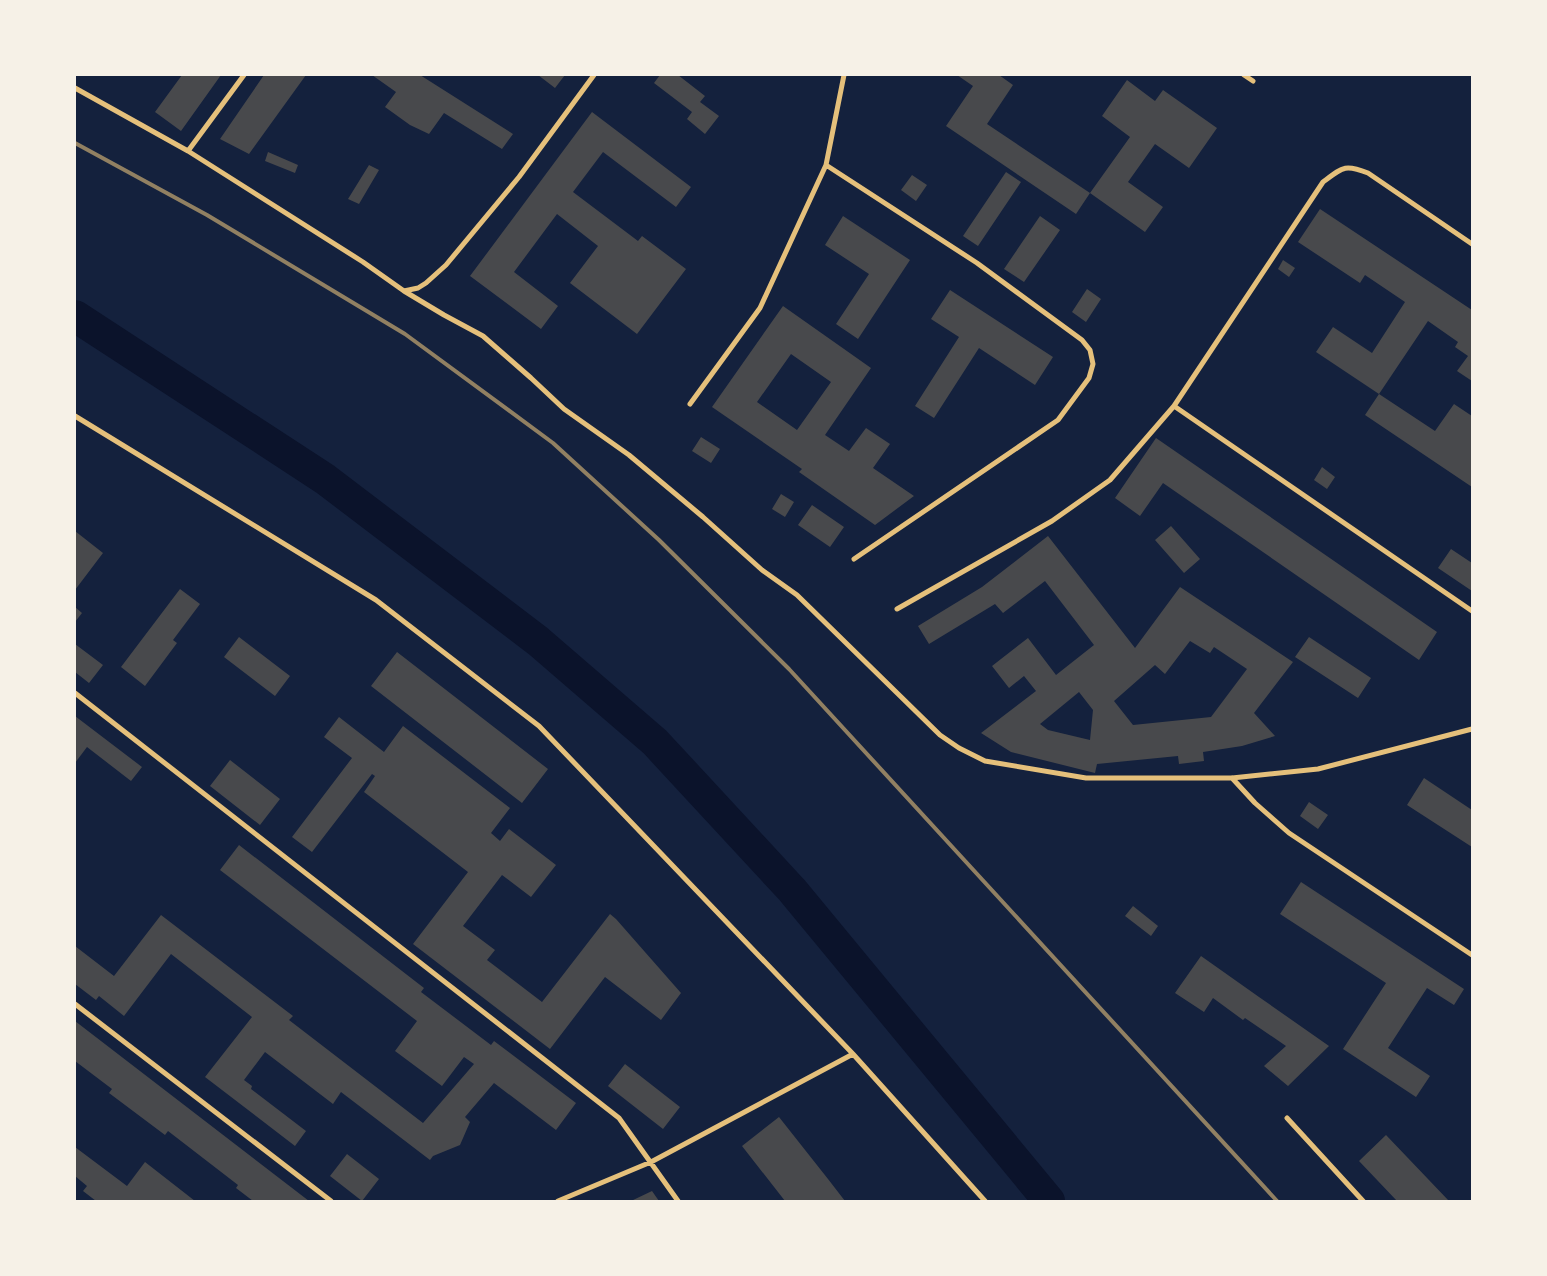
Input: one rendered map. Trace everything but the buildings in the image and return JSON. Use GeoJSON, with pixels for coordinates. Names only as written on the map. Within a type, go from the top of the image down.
{"type":"FeatureCollection","features":[{"type":"Feature","properties":{"kind":"street"},"geometry":{"type":"LineString","coordinates":[[188,151],[244,75]]}},
{"type":"Feature","properties":{"kind":"street"},"geometry":{"type":"LineString","coordinates":[[404,291],[418,288],[446,266],[519,177],[594,75]]}},
{"type":"Feature","properties":{"kind":"street"},"geometry":{"type":"LineString","coordinates":[[690,404],[760,308],[826,165],[844,75]]}},
{"type":"Feature","properties":{"kind":"street"},"geometry":{"type":"LineString","coordinates":[[1244,75],[1253,81]]}},
{"type":"Feature","properties":{"kind":"street"},"geometry":{"type":"LineString","coordinates":[[75,88],[188,151],[363,262],[404,291],[483,336],[564,409],[644,467],[762,570],[797,595],[940,735],[959,748],[985,761],[1086,778],[1232,778],[1318,769],[1472,729]]}},
{"type":"Feature","properties":{"kind":"street"},"geometry":{"type":"LineString","coordinates":[[826,165],[977,264],[1082,340],[1090,350],[1093,364],[1089,378],[1058,420],[854,559]]}},
{"type":"Feature","properties":{"kind":"street"},"geometry":{"type":"LineString","coordinates":[[897,608],[1052,521],[1110,480],[1174,406],[1323,182],[1339,170],[1352,167],[1368,174],[1472,244]]}},
{"type":"Feature","properties":{"kind":"street"},"geometry":{"type":"LineString","coordinates":[[1174,406],[1472,611]]}},
{"type":"Feature","properties":{"kind":"street"},"geometry":{"type":"LineString","coordinates":[[75,416],[376,600],[539,726],[853,1054],[985,1201]]}},
{"type":"Feature","properties":{"kind":"street"},"geometry":{"type":"LineString","coordinates":[[75,693],[619,1118],[678,1201]]}},
{"type":"Feature","properties":{"kind":"street"},"geometry":{"type":"LineString","coordinates":[[1232,778],[1255,803],[1289,834],[1472,955]]}},
{"type":"Feature","properties":{"kind":"street"},"geometry":{"type":"LineString","coordinates":[[75,1004],[331,1201]]}},
{"type":"Feature","properties":{"kind":"street"},"geometry":{"type":"LineString","coordinates":[[558,1201],[651,1162],[853,1054]]}},
{"type":"Feature","properties":{"kind":"street"},"geometry":{"type":"LineString","coordinates":[[1287,1118],[1363,1201]]}},
{"type":"Feature","properties":{"kind":"waterway"},"geometry":{"type":"LineString","coordinates":[[75,316],[325,479],[538,641],[655,742],[792,890],[1049,1201]]}},
{"type":"Feature","properties":{"kind":"railway"},"geometry":{"type":"LineString","coordinates":[[75,143],[207,215],[405,334],[553,443],[659,540],[789,669],[1277,1201]]}}]}
